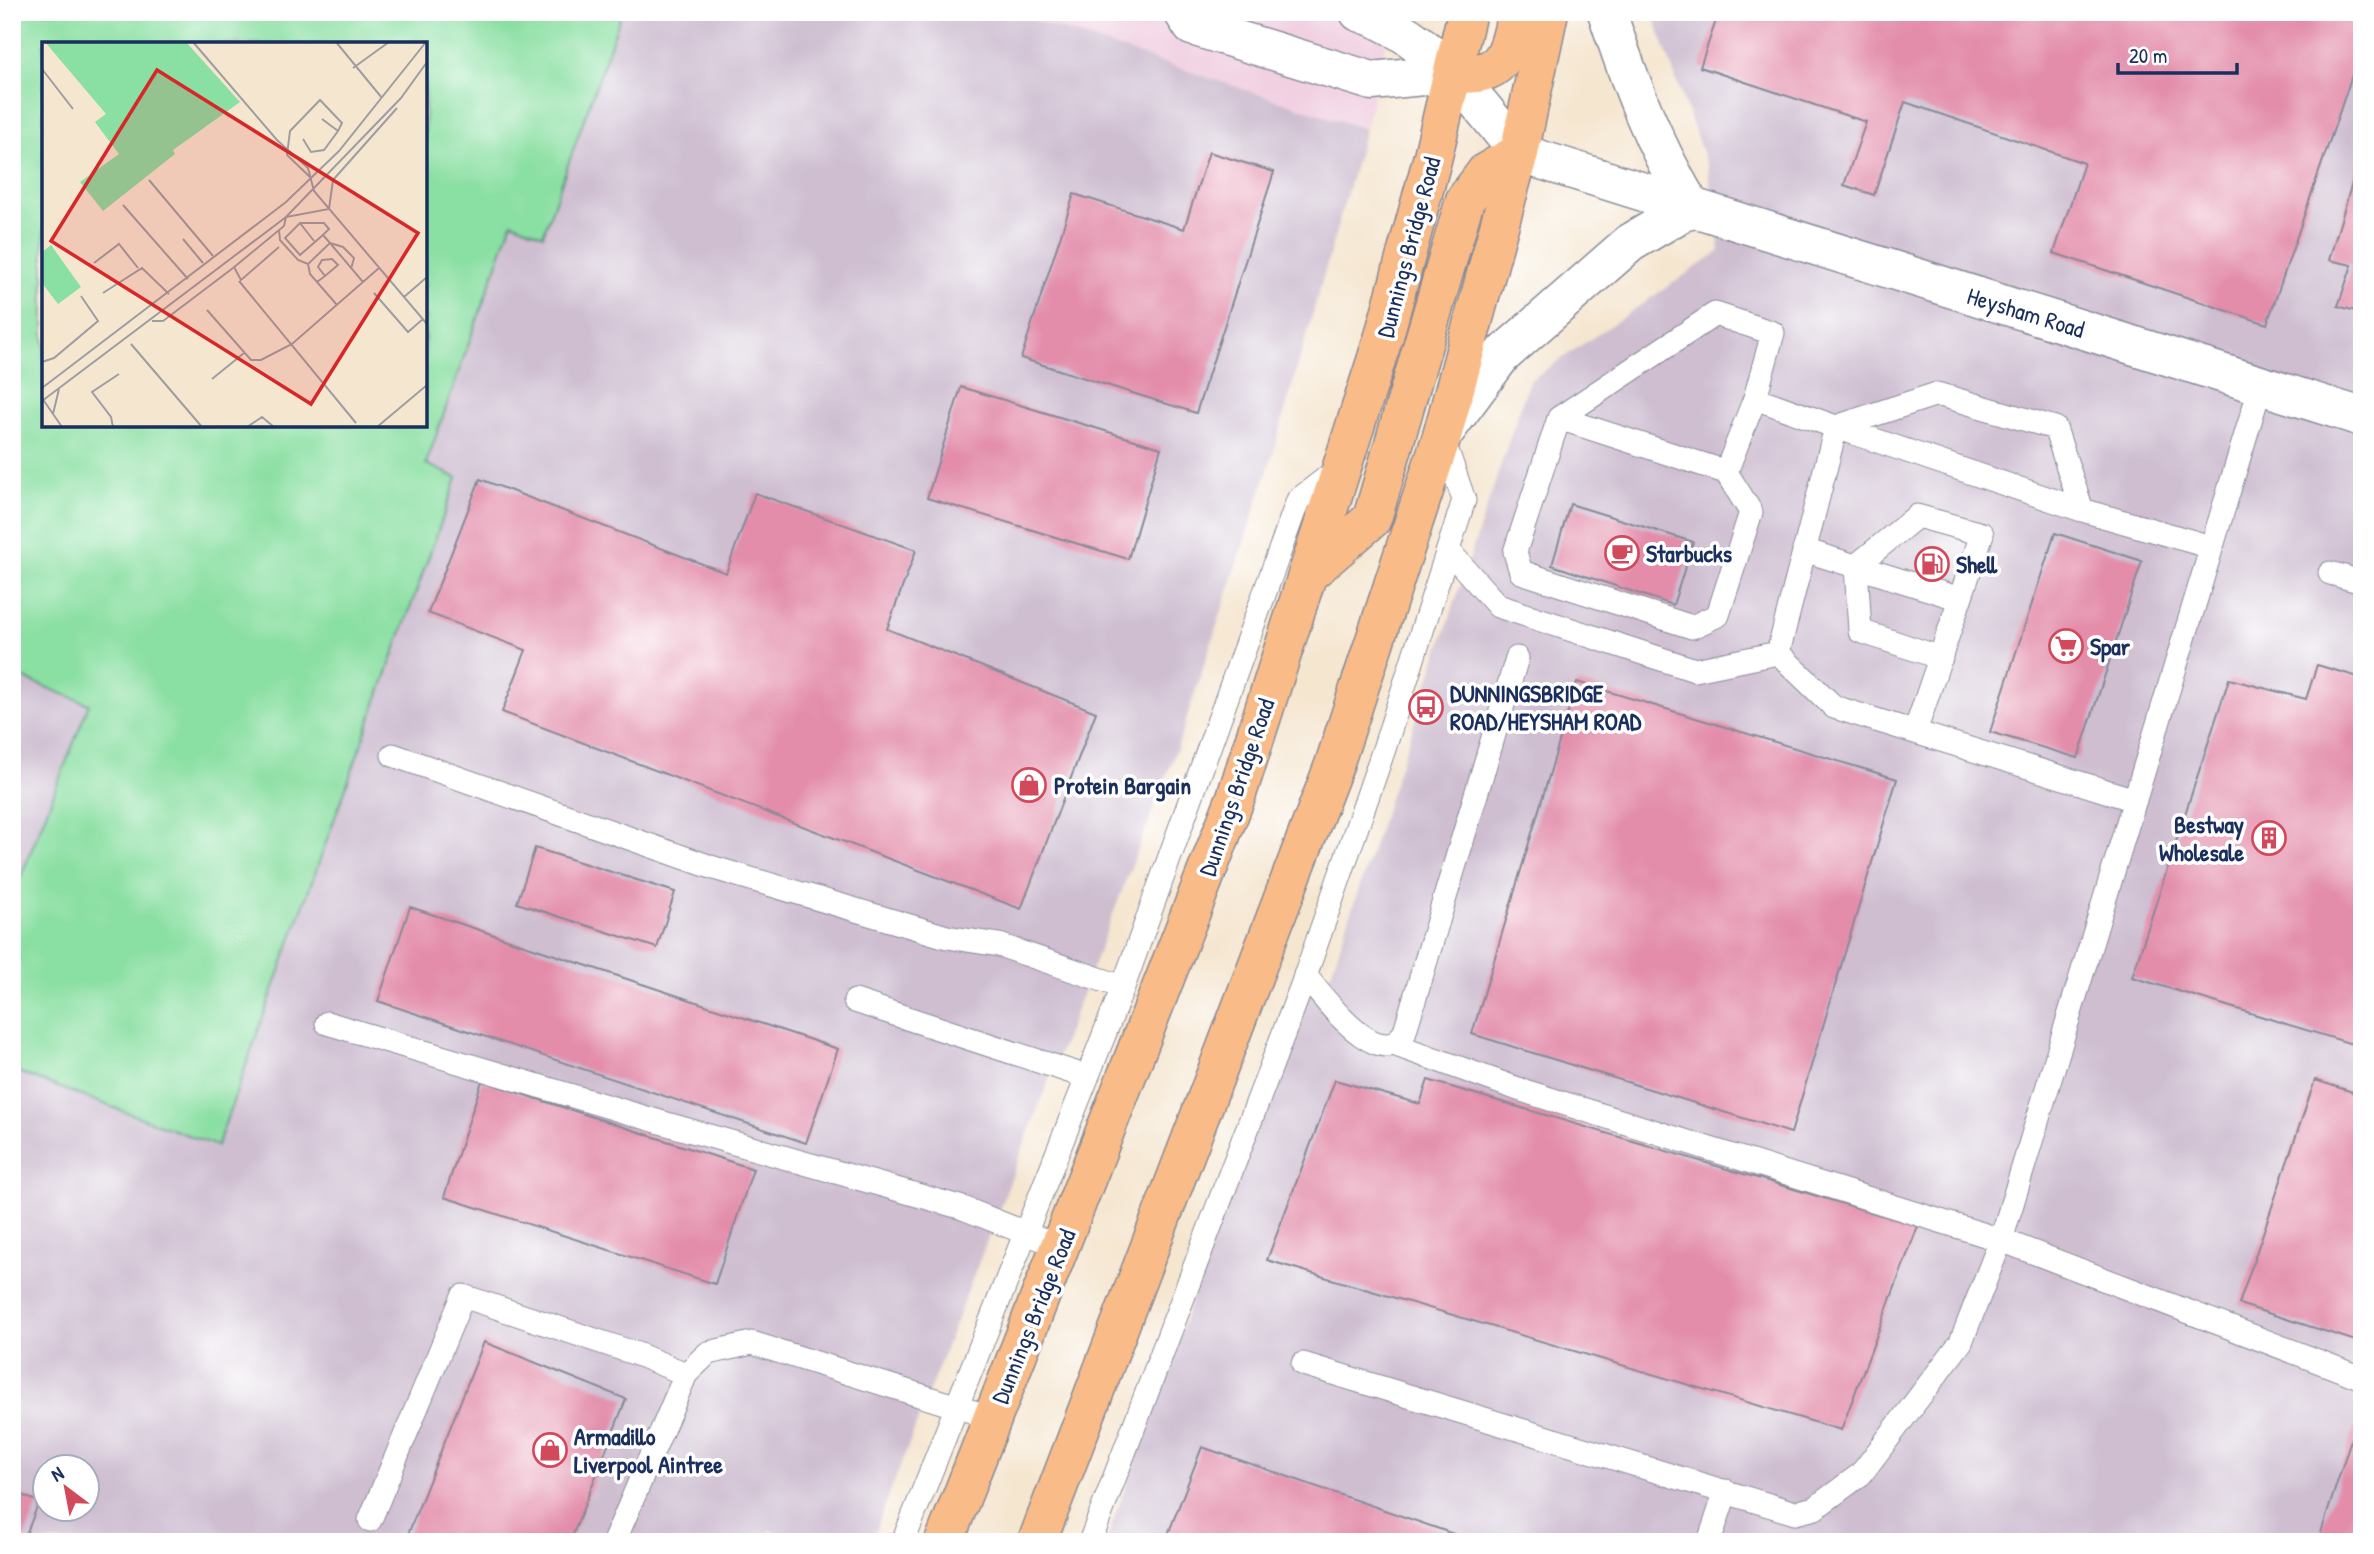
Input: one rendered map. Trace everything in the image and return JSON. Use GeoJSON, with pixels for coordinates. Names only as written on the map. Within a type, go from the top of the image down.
{"type":"FeatureCollection","features":[{"type":"Feature","properties":{"kind":"highway","name":"Dunnings Bridge Road"},"geometry":{"type":"LineString","coordinates":[[944,1542],[1236,797],[1271,632],[1307,575],[1384,336],[1454,73],[1467,12]]}},
{"type":"Feature","properties":{"kind":"highway"},"geometry":{"type":"LineString","coordinates":[[1454,73],[1476,75],[1494,69],[1504,55],[1517,12]]}},
{"type":"Feature","properties":{"kind":"highway"},"geometry":{"type":"LineString","coordinates":[[1037,1542],[1334,765],[1441,436],[1520,153],[1549,12]]}},
{"type":"Feature","properties":{"kind":"highway"},"geometry":{"type":"LineString","coordinates":[[1307,575],[1372,519],[1465,200],[1486,172],[1520,153]]}},
{"type":"Feature","properties":{"kind":"street"},"geometry":{"type":"LineString","coordinates":[[1183,12],[1192,26],[1372,81],[1454,73]]}},
{"type":"Feature","properties":{"kind":"street"},"geometry":{"type":"LineString","coordinates":[[1359,12],[1385,21],[1454,73],[1520,153]]}},
{"type":"Feature","properties":{"kind":"street"},"geometry":{"type":"LineString","coordinates":[[1441,436],[1501,356],[1630,243],[1691,207],[1660,154],[1626,73],[1607,12]]}},
{"type":"Feature","properties":{"kind":"street","name":"Heysham Road"},"geometry":{"type":"LineString","coordinates":[[1520,153],[2362,417]]}},
{"type":"Feature","properties":{"kind":"lane"},"geometry":{"type":"LineString","coordinates":[[1559,418],[1726,472],[1751,512],[1718,615],[1692,627],[1521,572],[1515,552],[1559,418],[1715,314],[1773,333],[1755,398],[1726,472]]}},
{"type":"Feature","properties":{"kind":"lane"},"geometry":{"type":"LineString","coordinates":[[1303,1364],[1796,1513],[1815,1508],[1861,1474],[1961,1342],[2001,1240],[2261,385]]}},
{"type":"Feature","properties":{"kind":"lane"},"geometry":{"type":"LineString","coordinates":[[1836,427],[1937,394],[2054,428],[2082,510]]}},
{"type":"Feature","properties":{"kind":"lane"},"geometry":{"type":"LineString","coordinates":[[1755,398],[2082,510],[2211,547]]}},
{"type":"Feature","properties":{"kind":"lane"},"geometry":{"type":"LineString","coordinates":[[1778,653],[1836,427]]}},
{"type":"Feature","properties":{"kind":"lane"},"geometry":{"type":"LineString","coordinates":[[1090,1542],[1305,975],[1384,749],[1464,500],[1441,436]]}},
{"type":"Feature","properties":{"kind":"lane"},"geometry":{"type":"LineString","coordinates":[[903,1542],[1123,987],[1271,632],[1298,500],[1343,464]]}},
{"type":"Feature","properties":{"kind":"lane"},"geometry":{"type":"LineString","coordinates":[[1856,566],[1917,516],[1982,534],[1915,732]]}},
{"type":"Feature","properties":{"kind":"lane"},"geometry":{"type":"LineString","coordinates":[[1448,550],[1498,606],[1695,670],[1778,653]]}},
{"type":"Feature","properties":{"kind":"lane"},"geometry":{"type":"LineString","coordinates":[[1804,550],[1960,599]]}},
{"type":"Feature","properties":{"kind":"lane"},"geometry":{"type":"LineString","coordinates":[[1856,566],[1860,631],[1941,658]]}},
{"type":"Feature","properties":{"kind":"lane"},"geometry":{"type":"LineString","coordinates":[[2330,573],[2362,582]]}},
{"type":"Feature","properties":{"kind":"lane"},"geometry":{"type":"LineString","coordinates":[[1778,653],[1834,707],[2135,800]]}},
{"type":"Feature","properties":{"kind":"lane"},"geometry":{"type":"LineString","coordinates":[[1393,1044],[1404,1034],[1517,658]]}},
{"type":"Feature","properties":{"kind":"lane"},"geometry":{"type":"LineString","coordinates":[[393,755],[714,868],[947,937],[999,946],[1123,987]]}},
{"type":"Feature","properties":{"kind":"lane"},"geometry":{"type":"LineString","coordinates":[[1305,975],[1334,1011],[1367,1038],[1384,1045],[1393,1044],[1518,1089],[2001,1240],[2362,1378]]}},
{"type":"Feature","properties":{"kind":"lane"},"geometry":{"type":"LineString","coordinates":[[855,1001],[1087,1077]]}},
{"type":"Feature","properties":{"kind":"lane"},"geometry":{"type":"LineString","coordinates":[[327,1023],[646,1119],[963,1208],[1061,1247]]}},
{"type":"Feature","properties":{"kind":"lane"},"geometry":{"type":"LineString","coordinates":[[370,1520],[463,1296],[637,1354],[686,1374]]}},
{"type":"Feature","properties":{"kind":"lane"},"geometry":{"type":"LineString","coordinates":[[614,1542],[686,1374],[708,1353],[752,1343],[993,1418]]}},
{"type":"Feature","properties":{"kind":"lane"},"geometry":{"type":"LineString","coordinates":[[1709,1542],[1726,1492]]}},
{"type":"Feature","properties":{"kind":"shaded area"},"geometry":{"type":"Polygon","coordinates":[[[622,12],[1009,12],[1365,129],[1273,454],[1177,748],[871,1542],[798,1542],[770,1530],[765,1542],[12,1542],[12,1070],[217,1146],[456,479],[426,465],[513,222],[543,234],[622,12]]]}},
{"type":"Feature","properties":{"kind":"shaded area"},"geometry":{"type":"Polygon","coordinates":[[[1009,12],[1394,12],[1365,129],[1009,12]]]}},
{"type":"Feature","properties":{"kind":"shaded area"},"geometry":{"type":"Polygon","coordinates":[[[1652,12],[2362,12],[2362,1542],[1106,1542],[1302,985],[1324,993],[1529,381],[1720,251],[1707,166],[1652,12]]]}},
{"type":"Feature","properties":{"kind":"shaded area"},"geometry":{"type":"Polygon","coordinates":[[[12,674],[89,703],[12,899],[12,674]]]}},
{"type":"Feature","properties":{"kind":"green space"},"geometry":{"type":"Polygon","coordinates":[[[12,12],[622,12],[543,235],[512,222],[426,464],[457,478],[217,1146],[12,1070],[12,899],[89,704],[12,674],[12,12]]]}},
{"type":"Feature","properties":{"kind":"building"},"geometry":{"type":"Polygon","coordinates":[[[1719,12],[2362,12],[2362,46],[2267,324],[2054,253],[2084,163],[1905,102],[1874,195],[1844,185],[1866,122],[1700,67],[1719,12]]]}},
{"type":"Feature","properties":{"kind":"building"},"geometry":{"type":"Polygon","coordinates":[[[1209,152],[1274,172],[1196,413],[1021,358],[1074,194],[1184,229],[1209,152]]]}},
{"type":"Feature","properties":{"kind":"building"},"geometry":{"type":"Polygon","coordinates":[[[2361,153],[2362,313],[2338,306],[2352,265],[2329,260],[2361,153]]]}},
{"type":"Feature","properties":{"kind":"building"},"geometry":{"type":"Polygon","coordinates":[[[961,387],[1161,448],[1128,559],[927,498],[961,387]]]}},
{"type":"Feature","properties":{"kind":"building"},"geometry":{"type":"Polygon","coordinates":[[[480,479],[726,573],[755,493],[916,550],[887,629],[1096,712],[1021,909],[502,712],[526,650],[428,613],[480,479]]]}},
{"type":"Feature","properties":{"kind":"building","name":"Starbucks"},"geometry":{"type":"Polygon","coordinates":[[[1570,504],[1693,542],[1673,605],[1552,565],[1570,504]]]}},
{"type":"Feature","properties":{"kind":"building","name":"Spar"},"geometry":{"type":"Polygon","coordinates":[[[2055,533],[2142,561],[2078,758],[1990,732],[2055,533]]]}},
{"type":"Feature","properties":{"kind":"building","name":"Bestway Wholesale"},"geometry":{"type":"Polygon","coordinates":[[[2317,665],[2362,678],[2362,1047],[2132,977],[2229,679],[2306,699],[2317,665]]]}},
{"type":"Feature","properties":{"kind":"building"},"geometry":{"type":"Polygon","coordinates":[[[1577,682],[1897,779],[1791,1133],[1472,1034],[1577,682]]]}},
{"type":"Feature","properties":{"kind":"building"},"geometry":{"type":"Polygon","coordinates":[[[535,848],[675,892],[657,948],[517,903],[535,848]]]}},
{"type":"Feature","properties":{"kind":"building"},"geometry":{"type":"Polygon","coordinates":[[[410,907],[838,1049],[806,1143],[378,1001],[410,907]]]}},
{"type":"Feature","properties":{"kind":"building"},"geometry":{"type":"Polygon","coordinates":[[[1335,1080],[1420,1104],[1428,1080],[1918,1226],[1841,1430],[1267,1260],[1335,1080]]]}},
{"type":"Feature","properties":{"kind":"building"},"geometry":{"type":"Polygon","coordinates":[[[2315,1080],[2362,1095],[2362,1343],[2239,1304],[2315,1080]]]}},
{"type":"Feature","properties":{"kind":"building"},"geometry":{"type":"Polygon","coordinates":[[[482,1081],[753,1169],[715,1284],[444,1197],[482,1081]]]}},
{"type":"Feature","properties":{"kind":"building"},"geometry":{"type":"Polygon","coordinates":[[[484,1342],[626,1399],[570,1542],[405,1542],[484,1342]]]}},
{"type":"Feature","properties":{"kind":"building"},"geometry":{"type":"Polygon","coordinates":[[[2361,1408],[2362,1542],[2318,1542],[2361,1408]]]}},
{"type":"Feature","properties":{"kind":"building"},"geometry":{"type":"Polygon","coordinates":[[[1202,1447],[1474,1541],[1474,1542],[1165,1542],[1202,1447]]]}},
{"type":"Feature","properties":{"kind":"building"},"geometry":{"type":"Polygon","coordinates":[[[12,1491],[32,1499],[32,1520],[23,1542],[12,1542],[12,1491]]]}},
{"type":"Feature","properties":{"kind":"place","name":"Starbucks"},"geometry":{"type":"Point","coordinates":[1622,553]}},
{"type":"Feature","properties":{"kind":"place","name":"Shell"},"geometry":{"type":"Point","coordinates":[1932,564]}},
{"type":"Feature","properties":{"kind":"place","name":"Spar"},"geometry":{"type":"Point","coordinates":[2066,646]}},
{"type":"Feature","properties":{"kind":"place","name":"DUNNINGSBRIDGE ROAD/HEYSHAM ROAD"},"geometry":{"type":"Point","coordinates":[1426,707]}},
{"type":"Feature","properties":{"kind":"place","name":"Protein Bargain"},"geometry":{"type":"Point","coordinates":[1029,785]}},
{"type":"Feature","properties":{"kind":"place","name":"Bestway Wholesale"},"geometry":{"type":"Point","coordinates":[2269,838]}},
{"type":"Feature","properties":{"kind":"place","name":"Armadillo Liverpool Aintree"},"geometry":{"type":"Point","coordinates":[550,1450]}}]}
